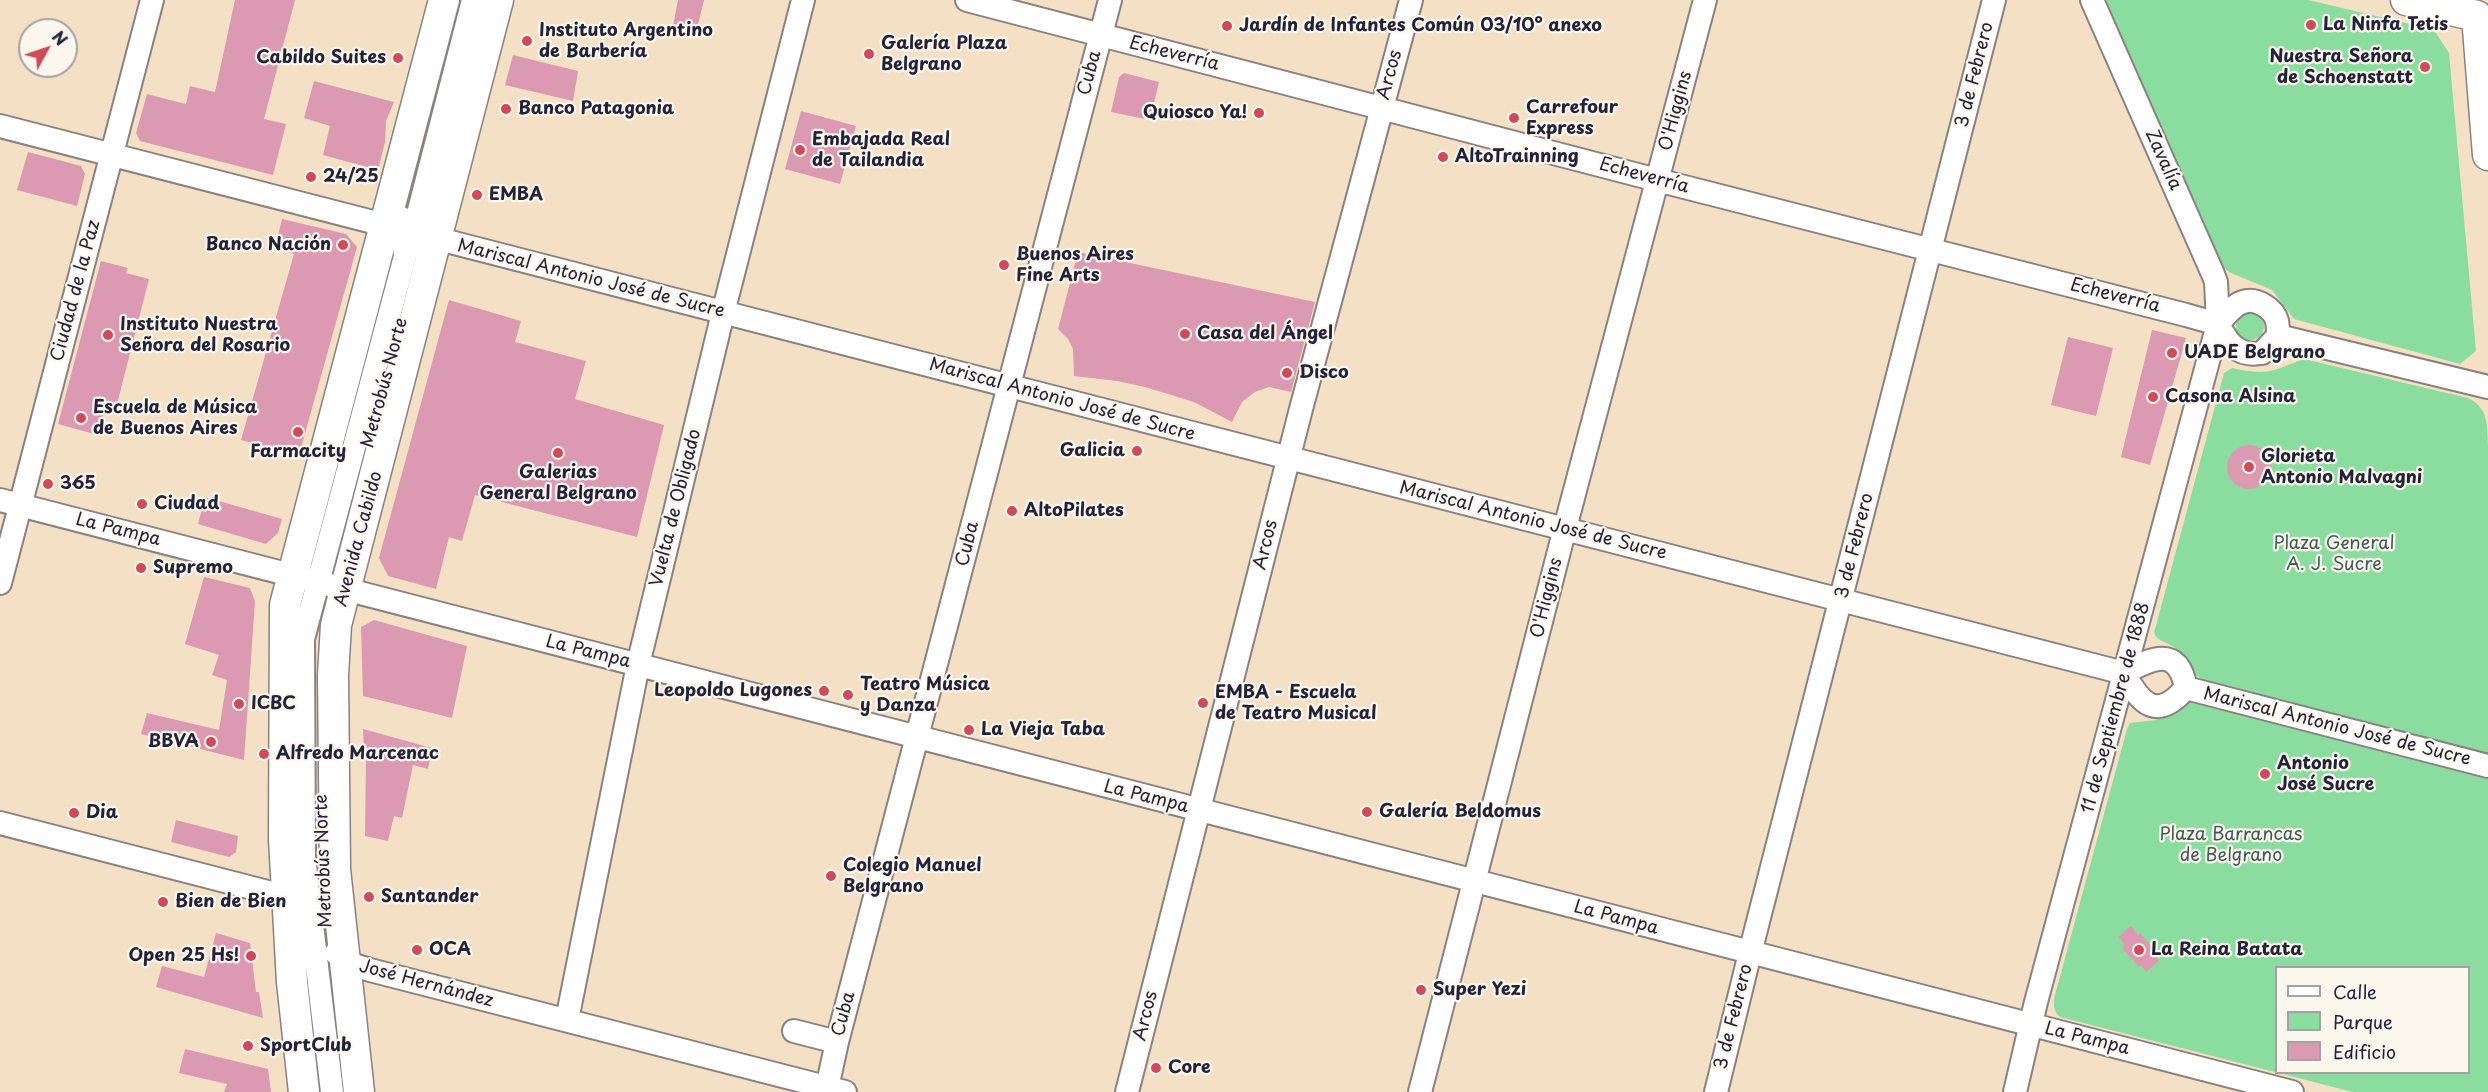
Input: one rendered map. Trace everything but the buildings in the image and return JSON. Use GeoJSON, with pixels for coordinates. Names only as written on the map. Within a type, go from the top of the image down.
{"type":"FeatureCollection","features":[{"type":"Feature","properties":{"kind":"main road","name":"Avenida Cabildo"},"geometry":{"type":"LineString","coordinates":[[359,1092],[335,952],[333,675],[336,625],[322,584],[411,232],[444,0]]}},
{"type":"Feature","properties":{"kind":"main road","name":"Avenida Cabildo"},"geometry":{"type":"LineString","coordinates":[[304,1092],[284,839],[285,605],[322,584],[411,232],[498,0]]}},
{"type":"Feature","properties":{"kind":"main road"},"geometry":{"type":"LineString","coordinates":[[2406,0],[2482,17],[2488,142]]}},
{"type":"Feature","properties":{"kind":"street","name":"Ciudad de la Paz"},"geometry":{"type":"LineString","coordinates":[[0,583],[9,503],[113,154],[152,0]]}},
{"type":"Feature","properties":{"kind":"street"},"geometry":{"type":"LineString","coordinates":[[411,232],[401,210],[457,0]]}},
{"type":"Feature","properties":{"kind":"street"},"geometry":{"type":"LineString","coordinates":[[411,232],[418,214],[473,0]]}},
{"type":"Feature","properties":{"kind":"street","name":"Vuelta de Obligado"},"geometry":{"type":"LineString","coordinates":[[567,1020],[638,665],[723,313],[803,0]]}},
{"type":"Feature","properties":{"kind":"street","name":"Echeverría"},"geometry":{"type":"LineString","coordinates":[[967,0],[2218,324]]}},
{"type":"Feature","properties":{"kind":"street","name":"Cuba"},"geometry":{"type":"LineString","coordinates":[[836,1090],[837,1042],[1110,0]]}},
{"type":"Feature","properties":{"kind":"street","name":"Arcos"},"geometry":{"type":"LineString","coordinates":[[1127,1092],[1289,459],[1411,0]]}},
{"type":"Feature","properties":{"kind":"street","name":"O'Higgins"},"geometry":{"type":"LineString","coordinates":[[1420,1092],[1565,528],[1705,0]]}},
{"type":"Feature","properties":{"kind":"street","name":"3 de Febrero"},"geometry":{"type":"LineString","coordinates":[[1716,1092],[1994,0]]}},
{"type":"Feature","properties":{"kind":"street","name":"Zavalía"},"geometry":{"type":"LineString","coordinates":[[2092,0],[2213,274],[2216,282],[2218,324]]}},
{"type":"Feature","properties":{"kind":"street","name":"Mariscal Antonio José de Sucre"},"geometry":{"type":"LineString","coordinates":[[0,126],[2124,674],[2141,701],[2151,706],[2168,705],[2186,688]]}},
{"type":"Feature","properties":{"kind":"street"},"geometry":{"type":"LineString","coordinates":[[2252,301],[2264,305],[2273,313],[2277,320],[2278,336],[2262,353],[2243,353],[2234,349],[2218,324],[2239,304],[2252,301]]}},
{"type":"Feature","properties":{"kind":"street","name":"11 de Septiembre de 1888"},"geometry":{"type":"LineString","coordinates":[[2015,1092],[2218,324]]}},
{"type":"Feature","properties":{"kind":"street"},"geometry":{"type":"LineString","coordinates":[[2278,336],[2488,387]]}},
{"type":"Feature","properties":{"kind":"street","name":"La Pampa"},"geometry":{"type":"LineString","coordinates":[[9,503],[2292,1092]]}},
{"type":"Feature","properties":{"kind":"street","name":"Metrobús Norte"},"geometry":{"type":"LineString","coordinates":[[322,584],[309,610],[303,655],[304,857],[332,1092]]}},
{"type":"Feature","properties":{"kind":"street","name":"Mariscal Antonio José de Sucre"},"geometry":{"type":"LineString","coordinates":[[2124,674],[2152,658],[2162,658],[2178,666],[2183,674],[2186,688]]}},
{"type":"Feature","properties":{"kind":"street","name":"Mariscal Antonio José de Sucre"},"geometry":{"type":"LineString","coordinates":[[2186,688],[2488,766]]}},
{"type":"Feature","properties":{"kind":"street"},"geometry":{"type":"LineString","coordinates":[[0,823],[287,897],[335,952]]}},
{"type":"Feature","properties":{"kind":"street","name":"Metrobús Norte"},"geometry":{"type":"LineString","coordinates":[[335,952],[346,1092]]}},
{"type":"Feature","properties":{"kind":"street","name":"José Hernández"},"geometry":{"type":"LineString","coordinates":[[335,952],[567,1020],[836,1090]]}},
{"type":"Feature","properties":{"kind":"street"},"geometry":{"type":"LineString","coordinates":[[795,1031],[837,1042]]}},
{"type":"Feature","properties":{"kind":"green space"},"geometry":{"type":"Polygon","coordinates":[[[2103,0],[2308,0],[2427,28],[2436,33],[2449,53],[2476,351],[2460,364],[2294,319],[2272,290],[2229,272],[2222,266],[2103,0]]]}},
{"type":"Feature","properties":{"kind":"green space"},"geometry":{"type":"Polygon","coordinates":[[[2250,312],[2260,316],[2264,326],[2260,336],[2250,340],[2240,336],[2236,326],[2240,316],[2250,312]]]}},
{"type":"Feature","properties":{"kind":"green space","name":"Plaza General A. J. Sucre"},"geometry":{"type":"Polygon","coordinates":[[[2304,359],[2468,398],[2483,411],[2487,423],[2488,445],[2488,754],[2204,681],[2177,650],[2160,640],[2154,633],[2224,373],[2232,368],[2254,372],[2270,371],[2304,359]]]}},
{"type":"Feature","properties":{"kind":"green space","name":"Plaza Barrancas de Belgrano"},"geometry":{"type":"Polygon","coordinates":[[[2187,702],[2195,702],[2488,778],[2488,1092],[2353,1092],[2283,1074],[2470,1074],[2470,966],[2275,966],[2275,1072],[2060,1017],[2054,1007],[2055,995],[2130,723],[2156,720],[2187,702]]]}},
{"type":"Feature","properties":{"kind":"place","name":"La Ninfa Tetis"},"geometry":{"type":"Point","coordinates":[2311,25]}},
{"type":"Feature","properties":{"kind":"place","name":"Jardín de Infantes Común 03/10° anexo"},"geometry":{"type":"Point","coordinates":[1227,26]}},
{"type":"Feature","properties":{"kind":"place","name":"Instituto Argentino de Barbería"},"geometry":{"type":"Point","coordinates":[527,41]}},
{"type":"Feature","properties":{"kind":"place","name":"Galería Plaza Belgrano"},"geometry":{"type":"Point","coordinates":[869,54]}},
{"type":"Feature","properties":{"kind":"place","name":"Cabildo Suites"},"geometry":{"type":"Point","coordinates":[398,58]}},
{"type":"Feature","properties":{"kind":"place","name":"Nuestra Señora de Schoenstatt"},"geometry":{"type":"Point","coordinates":[2425,67]}},
{"type":"Feature","properties":{"kind":"place","name":"Banco Patagonia"},"geometry":{"type":"Point","coordinates":[506,109]}},
{"type":"Feature","properties":{"kind":"place","name":"Quiosco Ya!"},"geometry":{"type":"Point","coordinates":[1259,113]}},
{"type":"Feature","properties":{"kind":"place","name":"Carrefour Express"},"geometry":{"type":"Point","coordinates":[1514,118]}},
{"type":"Feature","properties":{"kind":"place","name":"Embajada Real de Tailandia"},"geometry":{"type":"Point","coordinates":[800,150]}},
{"type":"Feature","properties":{"kind":"place","name":"AltoTrainning"},"geometry":{"type":"Point","coordinates":[1443,157]}},
{"type":"Feature","properties":{"kind":"place","name":"24/25"},"geometry":{"type":"Point","coordinates":[311,177]}},
{"type":"Feature","properties":{"kind":"place","name":"EMBA"},"geometry":{"type":"Point","coordinates":[477,195]}},
{"type":"Feature","properties":{"kind":"place","name":"Banco Nación"},"geometry":{"type":"Point","coordinates":[343,245]}},
{"type":"Feature","properties":{"kind":"place","name":"Buenos Aires Fine Arts"},"geometry":{"type":"Point","coordinates":[1004,265]}},
{"type":"Feature","properties":{"kind":"place","name":"Casa del Ángel"},"geometry":{"type":"Point","coordinates":[1185,334]}},
{"type":"Feature","properties":{"kind":"place","name":"Instituto Nuestra Señora del Rosario"},"geometry":{"type":"Point","coordinates":[108,335]}},
{"type":"Feature","properties":{"kind":"place","name":"UADE Belgrano"},"geometry":{"type":"Point","coordinates":[2172,353]}},
{"type":"Feature","properties":{"kind":"place","name":"Disco"},"geometry":{"type":"Point","coordinates":[1287,373]}},
{"type":"Feature","properties":{"kind":"place","name":"Casona Alsina"},"geometry":{"type":"Point","coordinates":[2153,397]}},
{"type":"Feature","properties":{"kind":"place","name":"Escuela de Música de Buenos Aires"},"geometry":{"type":"Point","coordinates":[81,418]}},
{"type":"Feature","properties":{"kind":"place","name":"Farmacity"},"geometry":{"type":"Point","coordinates":[298,432]}},
{"type":"Feature","properties":{"kind":"place","name":"Galicia"},"geometry":{"type":"Point","coordinates":[1137,451]}},
{"type":"Feature","properties":{"kind":"place","name":"Galerias General Belgrano"},"geometry":{"type":"Point","coordinates":[558,453]}},
{"type":"Feature","properties":{"kind":"place","name":"Glorieta Antonio Malvagni"},"geometry":{"type":"Point","coordinates":[2249,467]}},
{"type":"Feature","properties":{"kind":"place","name":"365"},"geometry":{"type":"Point","coordinates":[48,484]}},
{"type":"Feature","properties":{"kind":"place","name":"Ciudad"},"geometry":{"type":"Point","coordinates":[142,504]}},
{"type":"Feature","properties":{"kind":"place","name":"AltoPilates"},"geometry":{"type":"Point","coordinates":[1012,511]}},
{"type":"Feature","properties":{"kind":"place","name":"Supremo"},"geometry":{"type":"Point","coordinates":[141,568]}},
{"type":"Feature","properties":{"kind":"place","name":"Leopoldo Lugones"},"geometry":{"type":"Point","coordinates":[824,691]}},
{"type":"Feature","properties":{"kind":"place","name":"Teatro Música y Danza"},"geometry":{"type":"Point","coordinates":[848,695]}},
{"type":"Feature","properties":{"kind":"place","name":"EMBA - Escuela de Teatro Musical"},"geometry":{"type":"Point","coordinates":[1203,703]}},
{"type":"Feature","properties":{"kind":"place","name":"ICBC"},"geometry":{"type":"Point","coordinates":[239,704]}},
{"type":"Feature","properties":{"kind":"place","name":"La Vieja Taba"},"geometry":{"type":"Point","coordinates":[969,730]}},
{"type":"Feature","properties":{"kind":"place","name":"BBVA"},"geometry":{"type":"Point","coordinates":[211,742]}},
{"type":"Feature","properties":{"kind":"place","name":"Alfredo Marcenac"},"geometry":{"type":"Point","coordinates":[264,754]}},
{"type":"Feature","properties":{"kind":"place","name":"Antonio José Sucre"},"geometry":{"type":"Point","coordinates":[2265,774]}},
{"type":"Feature","properties":{"kind":"place","name":"Galería Beldomus"},"geometry":{"type":"Point","coordinates":[1367,812]}},
{"type":"Feature","properties":{"kind":"place","name":"Dia"},"geometry":{"type":"Point","coordinates":[74,813]}},
{"type":"Feature","properties":{"kind":"place","name":"Colegio Manuel Belgrano"},"geometry":{"type":"Point","coordinates":[831,876]}},
{"type":"Feature","properties":{"kind":"place","name":"Santander"},"geometry":{"type":"Point","coordinates":[369,897]}},
{"type":"Feature","properties":{"kind":"place","name":"Bien de Bien"},"geometry":{"type":"Point","coordinates":[163,902]}},
{"type":"Feature","properties":{"kind":"place","name":"OCA"},"geometry":{"type":"Point","coordinates":[417,950]}},
{"type":"Feature","properties":{"kind":"place","name":"La Reina Batata"},"geometry":{"type":"Point","coordinates":[2139,950]}},
{"type":"Feature","properties":{"kind":"place","name":"Open 25 Hs!"},"geometry":{"type":"Point","coordinates":[251,956]}},
{"type":"Feature","properties":{"kind":"place","name":"Super Yezi"},"geometry":{"type":"Point","coordinates":[1421,990]}},
{"type":"Feature","properties":{"kind":"place","name":"SportClub"},"geometry":{"type":"Point","coordinates":[248,1046]}},
{"type":"Feature","properties":{"kind":"place","name":"Core"},"geometry":{"type":"Point","coordinates":[1156,1068]}}]}
